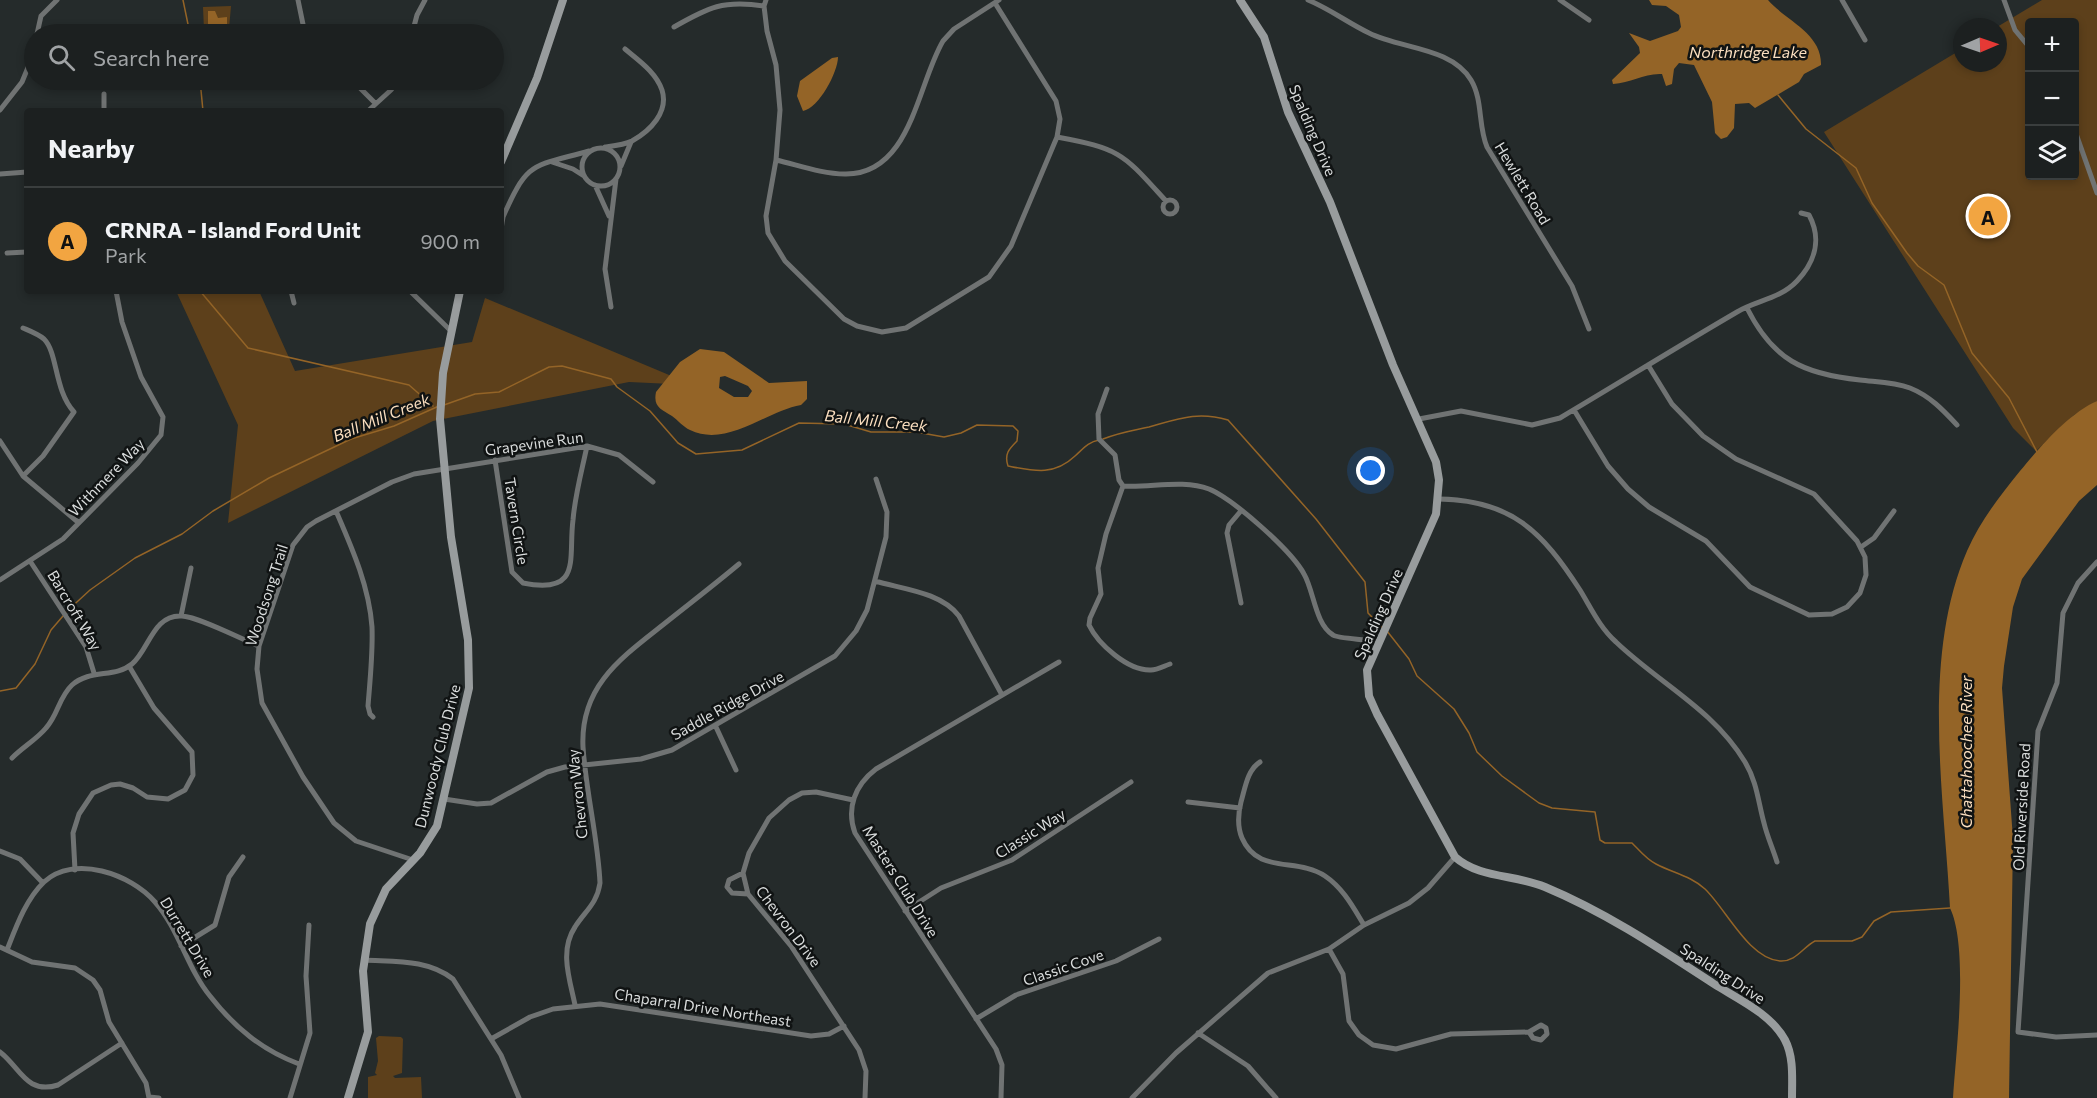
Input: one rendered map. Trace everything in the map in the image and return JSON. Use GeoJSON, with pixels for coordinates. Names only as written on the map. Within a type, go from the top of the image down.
{"type":"FeatureCollection","features":[{"type":"Feature","properties":{"kind":"street"},"geometry":{"type":"LineString","coordinates":[[39,24],[41,16],[57,0]]}},
{"type":"Feature","properties":{"kind":"street"},"geometry":{"type":"LineString","coordinates":[[298,0],[303,24]]}},
{"type":"Feature","properties":{"kind":"street"},"geometry":{"type":"LineString","coordinates":[[415,24],[425,0]]}},
{"type":"Feature","properties":{"kind":"street"},"geometry":{"type":"LineString","coordinates":[[504,155],[537,78],[563,0]]}},
{"type":"Feature","properties":{"kind":"street","name":"Spalding Drive"},"geometry":{"type":"LineString","coordinates":[[1240,0],[1264,37],[1291,120],[1329,202],[1393,364],[1436,462],[1439,499],[1431,530],[1377,642],[1367,670],[1369,696],[1455,857],[1478,871],[1533,883],[1606,916],[1762,1015],[1776,1028],[1788,1049],[1792,1068],[1792,1098]]}},
{"type":"Feature","properties":{"kind":"street","name":"Hewlett Road"},"geometry":{"type":"LineString","coordinates":[[1308,0],[1369,33],[1442,56],[1462,69],[1476,90],[1486,147],[1572,286],[1589,329]]}},
{"type":"Feature","properties":{"kind":"street"},"geometry":{"type":"LineString","coordinates":[[1560,0],[1589,20]]}},
{"type":"Feature","properties":{"kind":"street"},"geometry":{"type":"LineString","coordinates":[[1842,0],[1865,40]]}},
{"type":"Feature","properties":{"kind":"street"},"geometry":{"type":"LineString","coordinates":[[2004,0],[2015,30],[2025,42]]}},
{"type":"Feature","properties":{"kind":"street"},"geometry":{"type":"LineString","coordinates":[[674,27],[721,3],[765,3],[779,90],[776,160],[765,216],[768,233],[776,249],[844,319],[867,330],[891,332],[906,328],[981,284],[996,270],[1011,246],[1057,137],[1060,119],[1056,101],[997,1],[954,29],[943,41],[902,138],[881,162],[863,171],[844,174],[776,160]]}},
{"type":"Feature","properties":{"kind":"street"},"geometry":{"type":"LineString","coordinates":[[504,212],[518,184],[533,166],[590,150],[631,142],[655,123],[661,114],[664,101],[661,88],[647,68],[625,48]]}},
{"type":"Feature","properties":{"kind":"street"},"geometry":{"type":"LineString","coordinates":[[0,110],[24,77]]}},
{"type":"Feature","properties":{"kind":"street"},"geometry":{"type":"LineString","coordinates":[[362,90],[375,103]]}},
{"type":"Feature","properties":{"kind":"street"},"geometry":{"type":"LineString","coordinates":[[371,108],[391,90]]}},
{"type":"Feature","properties":{"kind":"street"},"geometry":{"type":"LineString","coordinates":[[104,94],[104,108]]}},
{"type":"Feature","properties":{"kind":"street"},"geometry":{"type":"LineString","coordinates":[[1057,137],[1100,145],[1118,152],[1166,201]]}},
{"type":"Feature","properties":{"kind":"street"},"geometry":{"type":"LineString","coordinates":[[611,307],[605,279],[610,217],[616,178],[631,142]]}},
{"type":"Feature","properties":{"kind":"street"},"geometry":{"type":"LineString","coordinates":[[2079,142],[2097,193]]}},
{"type":"Feature","properties":{"kind":"street"},"geometry":{"type":"LineString","coordinates":[[605,147],[614,153],[621,167]]}},
{"type":"Feature","properties":{"kind":"street"},"geometry":{"type":"LineString","coordinates":[[584,176],[582,162],[590,150]]}},
{"type":"Feature","properties":{"kind":"street"},"geometry":{"type":"LineString","coordinates":[[550,161],[573,169],[595,185],[610,217]]}},
{"type":"Feature","properties":{"kind":"street"},"geometry":{"type":"LineString","coordinates":[[0,174],[24,172]]}},
{"type":"Feature","properties":{"kind":"street"},"geometry":{"type":"LineString","coordinates":[[595,185],[606,185],[616,178]]}},
{"type":"Feature","properties":{"kind":"street"},"geometry":{"type":"LineString","coordinates":[[1419,419],[1461,411],[1532,425],[1553,421],[1574,410],[1746,308],[1785,292],[1809,265],[1816,248],[1816,232],[1809,215],[1801,213]]}},
{"type":"Feature","properties":{"kind":"street"},"geometry":{"type":"LineString","coordinates":[[7,253],[24,252]]}},
{"type":"Feature","properties":{"kind":"street","name":"Withmere Way"},"geometry":{"type":"LineString","coordinates":[[0,580],[56,545],[138,463],[156,442],[163,428],[162,412],[146,389],[128,342],[117,294]]}},
{"type":"Feature","properties":{"kind":"street"},"geometry":{"type":"LineString","coordinates":[[292,294],[294,303]]}},
{"type":"Feature","properties":{"kind":"street"},"geometry":{"type":"LineString","coordinates":[[413,294],[451,331]]}},
{"type":"Feature","properties":{"kind":"street","name":"Dunwoody Club Drive"},"geometry":{"type":"LineString","coordinates":[[348,1098],[368,1032],[363,975],[370,924],[380,898],[389,884],[413,860],[433,835],[444,800],[469,688],[471,669],[444,469],[440,396],[459,294]]}},
{"type":"Feature","properties":{"kind":"street"},"geometry":{"type":"LineString","coordinates":[[1746,308],[1767,342],[1796,365],[1825,376],[1891,383],[1910,388],[1935,402],[1957,425]]}},
{"type":"Feature","properties":{"kind":"street"},"geometry":{"type":"LineString","coordinates":[[23,328],[45,340],[50,351],[57,384],[74,412],[43,456],[23,476]]}},
{"type":"Feature","properties":{"kind":"street"},"geometry":{"type":"LineString","coordinates":[[1574,410],[1608,466],[1628,489],[1649,507],[1706,541],[1740,579],[1760,593],[1809,615],[1825,616],[1839,612],[1854,600],[1864,584],[1867,565],[1861,547],[1814,494],[1736,459],[1703,436],[1672,404],[1648,365]]}},
{"type":"Feature","properties":{"kind":"street"},"geometry":{"type":"LineString","coordinates":[[1107,388],[1098,414],[1099,439],[1115,455],[1119,480],[1123,486]]}},
{"type":"Feature","properties":{"kind":"street"},"geometry":{"type":"LineString","coordinates":[[0,441],[23,476],[79,523]]}},
{"type":"Feature","properties":{"kind":"street","name":"Grapevine Run"},"geometry":{"type":"LineString","coordinates":[[444,469],[587,446],[619,455],[653,482]]}},
{"type":"Feature","properties":{"kind":"street","name":"Tavern Circle"},"geometry":{"type":"LineString","coordinates":[[495,460],[512,572],[523,583],[550,585],[563,578],[572,565],[573,518],[587,446]]}},
{"type":"Feature","properties":{"kind":"street","name":"Woodsong Trail"},"geometry":{"type":"LineString","coordinates":[[413,860],[356,841],[334,823],[268,717],[258,682],[259,646],[293,545],[307,527],[392,482],[444,469]]}},
{"type":"Feature","properties":{"kind":"street","name":"Saddle Ridge Drive"},"geometry":{"type":"LineString","coordinates":[[444,800],[477,804],[491,803],[547,772],[659,755],[716,727],[836,656],[862,621],[875,581],[888,526],[887,512],[876,479]]}},
{"type":"Feature","properties":{"kind":"street"},"geometry":{"type":"LineString","coordinates":[[1123,486],[1200,486],[1218,494],[1272,536],[1296,562],[1309,584],[1318,613],[1330,633],[1339,637],[1377,642]]}},
{"type":"Feature","properties":{"kind":"street"},"geometry":{"type":"LineString","coordinates":[[1123,486],[1106,534],[1098,568],[1101,594],[1089,625],[1110,650],[1134,666],[1150,670],[1170,664]]}},
{"type":"Feature","properties":{"kind":"street"},"geometry":{"type":"LineString","coordinates":[[1439,499],[1485,503],[1522,522],[1554,553],[1614,641],[1689,698],[1724,732],[1754,779],[1764,824],[1778,861]]}},
{"type":"Feature","properties":{"kind":"street"},"geometry":{"type":"LineString","coordinates":[[336,511],[359,568],[368,598],[372,628],[368,706],[373,717]]}},
{"type":"Feature","properties":{"kind":"street"},"geometry":{"type":"LineString","coordinates":[[1861,547],[1874,538],[1894,511]]}},
{"type":"Feature","properties":{"kind":"street"},"geometry":{"type":"LineString","coordinates":[[1240,512],[1229,525],[1227,533],[1241,603]]}},
{"type":"Feature","properties":{"kind":"street","name":"Barcroft Way"},"geometry":{"type":"LineString","coordinates":[[30,561],[87,647],[94,673]]}},
{"type":"Feature","properties":{"kind":"street","name":"Old Riverside Road"},"geometry":{"type":"LineString","coordinates":[[2097,562],[2078,583],[2063,613],[2057,683],[2038,731],[2018,1032],[2046,1036],[2097,1035]]}},
{"type":"Feature","properties":{"kind":"street","name":"Chevron Way"},"geometry":{"type":"LineString","coordinates":[[574,1005],[567,962],[567,945],[574,928],[595,903],[600,883],[583,732],[596,690],[609,669],[739,564]]}},
{"type":"Feature","properties":{"kind":"street"},"geometry":{"type":"LineString","coordinates":[[181,616],[191,568]]}},
{"type":"Feature","properties":{"kind":"street"},"geometry":{"type":"LineString","coordinates":[[875,581],[936,598],[950,606],[1002,695]]}},
{"type":"Feature","properties":{"kind":"street"},"geometry":{"type":"LineString","coordinates":[[12,758],[46,728],[71,686],[94,673],[129,666],[138,658],[156,628],[168,619],[181,616],[259,646]]}},
{"type":"Feature","properties":{"kind":"street"},"geometry":{"type":"LineString","coordinates":[[853,800],[862,783],[876,769],[1059,662]]}},
{"type":"Feature","properties":{"kind":"street"},"geometry":{"type":"LineString","coordinates":[[75,870],[73,833],[79,814],[93,793],[111,785],[120,784],[133,788],[147,797],[168,799],[185,790],[193,775],[192,752],[154,708],[129,666]]}},
{"type":"Feature","properties":{"kind":"street"},"geometry":{"type":"LineString","coordinates":[[716,727],[736,770]]}},
{"type":"Feature","properties":{"kind":"street"},"geometry":{"type":"LineString","coordinates":[[1260,762],[1251,770],[1240,808],[1240,833],[1252,853],[1270,863],[1310,868],[1323,874],[1343,892],[1364,926]]}},
{"type":"Feature","properties":{"kind":"street","name":"Classic Way"},"geometry":{"type":"LineString","coordinates":[[905,911],[941,888],[1012,860],[1131,782]]}},
{"type":"Feature","properties":{"kind":"street","name":"Chevron Drive"},"geometry":{"type":"LineString","coordinates":[[853,800],[816,792],[802,794],[789,800],[769,818],[749,853],[743,873],[748,894],[791,946],[865,1062],[867,1079],[865,1098]]}},
{"type":"Feature","properties":{"kind":"street","name":"Masters Club Drive"},"geometry":{"type":"LineString","coordinates":[[853,800],[851,817],[855,833],[999,1057],[1003,1079],[1001,1098]]}},
{"type":"Feature","properties":{"kind":"street"},"geometry":{"type":"LineString","coordinates":[[1188,802],[1240,808]]}},
{"type":"Feature","properties":{"kind":"street"},"geometry":{"type":"LineString","coordinates":[[0,851],[20,859],[43,883],[19,921],[8,950]]}},
{"type":"Feature","properties":{"kind":"street"},"geometry":{"type":"LineString","coordinates":[[181,946],[215,925],[229,878],[243,856]]}},
{"type":"Feature","properties":{"kind":"street"},"geometry":{"type":"LineString","coordinates":[[1132,1098],[1198,1033],[1268,974],[1329,950],[1364,926],[1418,897],[1455,857]]}},
{"type":"Feature","properties":{"kind":"street","name":"Durrett Drive"},"geometry":{"type":"LineString","coordinates":[[43,883],[53,874],[75,870],[102,870],[145,893],[156,903],[209,995],[241,1030],[266,1050],[299,1064]]}},
{"type":"Feature","properties":{"kind":"street"},"geometry":{"type":"LineString","coordinates":[[743,873],[729,880],[727,887],[732,893],[748,894]]}},
{"type":"Feature","properties":{"kind":"street"},"geometry":{"type":"LineString","coordinates":[[290,1098],[310,1033],[306,968],[309,925]]}},
{"type":"Feature","properties":{"kind":"street","name":"Classic Cove"},"geometry":{"type":"LineString","coordinates":[[976,1020],[1016,995],[1116,961],[1158,939]]}},
{"type":"Feature","properties":{"kind":"street"},"geometry":{"type":"LineString","coordinates":[[0,947],[32,962],[63,965],[85,973],[100,990],[109,1022],[138,1067],[149,1097],[159,1098]]}},
{"type":"Feature","properties":{"kind":"street"},"geometry":{"type":"LineString","coordinates":[[1329,950],[1343,974],[1349,1021],[1359,1035],[1373,1045],[1396,1048],[1451,1034],[1529,1032]]}},
{"type":"Feature","properties":{"kind":"street"},"geometry":{"type":"LineString","coordinates":[[364,960],[422,964],[443,972],[460,987],[507,1066],[519,1098]]}},
{"type":"Feature","properties":{"kind":"street","name":"Chaparral Drive Northeast"},"geometry":{"type":"LineString","coordinates":[[491,1039],[530,1017],[574,1005],[621,1005],[811,1036],[829,1034],[844,1026]]}},
{"type":"Feature","properties":{"kind":"street"},"geometry":{"type":"LineString","coordinates":[[1198,1033],[1248,1066],[1276,1098]]}},
{"type":"Feature","properties":{"kind":"street"},"geometry":{"type":"LineString","coordinates":[[0,1052],[22,1079],[50,1088],[122,1043]]}},
{"type":"Feature","properties":{"kind":"shaded area"},"geometry":{"type":"Polygon","coordinates":[[[2042,0],[2097,0],[2097,401],[2074,415],[2036,451],[2013,428],[1824,132],[1953,54],[1953,72],[2007,72],[2007,21],[2042,0]]]}},
{"type":"Feature","properties":{"kind":"shaded area"},"geometry":{"type":"Polygon","coordinates":[[[231,6],[229,24],[204,24],[203,7],[231,6]]]}},
{"type":"Feature","properties":{"kind":"shaded area"},"geometry":{"type":"Polygon","coordinates":[[[177,294],[260,294],[295,371],[472,342],[485,298],[693,385],[629,382],[433,421],[228,523],[238,425],[177,294]]]}},
{"type":"Feature","properties":{"kind":"shaded area"},"geometry":{"type":"Polygon","coordinates":[[[379,1036],[403,1039],[402,1073],[393,1076],[395,1078],[421,1077],[422,1098],[368,1098],[368,1077],[377,1075],[375,1073],[378,1061],[376,1038],[379,1036]]]}},
{"type":"Feature","properties":{"kind":"water","name":"Northridge Lake"},"geometry":{"type":"Polygon","coordinates":[[[1649,0],[1768,0],[1802,28],[1816,44],[1821,65],[1804,74],[1799,82],[1755,108],[1749,103],[1735,104],[1734,128],[1727,137],[1721,139],[1715,133],[1712,102],[1694,65],[1679,63],[1674,69],[1672,84],[1666,86],[1662,74],[1613,84],[1612,80],[1640,53],[1639,47],[1629,33],[1650,41],[1678,31],[1681,27],[1679,15],[1666,6],[1652,5],[1649,0]]]}},
{"type":"Feature","properties":{"kind":"water"},"geometry":{"type":"Polygon","coordinates":[[[208,11],[215,11],[218,18],[227,17],[227,24],[208,24],[208,11]]]}},
{"type":"Feature","properties":{"kind":"water"},"geometry":{"type":"Polygon","coordinates":[[[838,57],[835,71],[821,97],[803,111],[797,96],[800,81],[832,58],[838,57]]]}},
{"type":"Feature","properties":{"kind":"water"},"geometry":{"type":"Polygon","coordinates":[[[700,349],[724,352],[769,383],[807,381],[807,399],[801,405],[732,432],[718,435],[690,430],[661,409],[655,397],[656,392],[680,362],[700,349]],[[725,376],[720,377],[719,388],[734,397],[748,397],[752,391],[748,386],[725,376]]]}},
{"type":"Feature","properties":{"kind":"water","name":"Chattahoochee River"},"geometry":{"type":"Polygon","coordinates":[[[2097,401],[2097,485],[2079,501],[2022,579],[2013,607],[2004,666],[2002,688],[2013,839],[2009,1098],[1953,1098],[1960,973],[1956,926],[1950,908],[1939,727],[1944,636],[1953,592],[1972,540],[1998,499],[2055,432],[2076,414],[2097,401]]]}},
{"type":"Feature","properties":{"kind":"waterway"},"geometry":{"type":"LineString","coordinates":[[183,0],[188,24]]}},
{"type":"Feature","properties":{"kind":"waterway"},"geometry":{"type":"LineString","coordinates":[[201,90],[203,108]]}},
{"type":"Feature","properties":{"kind":"waterway"},"geometry":{"type":"LineString","coordinates":[[1778,95],[1806,129],[1856,168],[1872,203],[1907,253],[1918,266],[1944,285],[1972,353],[2009,398],[2037,452]]}},
{"type":"Feature","properties":{"kind":"waterway"},"geometry":{"type":"LineString","coordinates":[[203,294],[248,348],[409,385],[433,406]]}},
{"type":"Feature","properties":{"kind":"waterway","name":"Ball Mill Creek"},"geometry":{"type":"LineString","coordinates":[[444,405],[475,394],[499,392],[549,367],[562,366],[611,379],[617,387],[650,411],[678,443],[696,454],[742,450],[799,423],[844,424],[871,432],[916,432],[944,437],[961,433],[977,425],[1013,426],[1018,431],[1017,441],[1008,452],[1008,466],[1043,470],[1059,467],[1089,444],[1099,440]]}},
{"type":"Feature","properties":{"kind":"waterway","name":"Ball Mill Creek"},"geometry":{"type":"LineString","coordinates":[[66,612],[90,590],[135,558],[182,534],[213,511],[269,478],[351,439],[394,426],[439,406]]}},
{"type":"Feature","properties":{"kind":"waterway","name":"Ball Mill Creek"},"geometry":{"type":"LineString","coordinates":[[1103,439],[1188,417],[1207,416],[1228,420],[1316,519],[1365,582],[1368,613],[1383,628]]}},
{"type":"Feature","properties":{"kind":"waterway","name":"Ball Mill Creek"},"geometry":{"type":"LineString","coordinates":[[0,691],[16,688],[35,664],[51,630],[63,616]]}},
{"type":"Feature","properties":{"kind":"waterway","name":"Ball Mill Creek"},"geometry":{"type":"LineString","coordinates":[[1387,631],[1409,659],[1417,676],[1454,709],[1469,733],[1477,752],[1502,776],[1539,803],[1552,808],[1595,812],[1600,840],[1605,843],[1632,843],[1653,862],[1700,885],[1748,943],[1769,958],[1786,961],[1795,957],[1815,941],[1852,941],[1862,937],[1874,921],[1891,912],[1950,908]]}},
{"type":"Feature","properties":{"kind":"place","name":"CRNRA - Island Ford Unit"},"geometry":{"type":"Point","coordinates":[1988,216]}}]}
